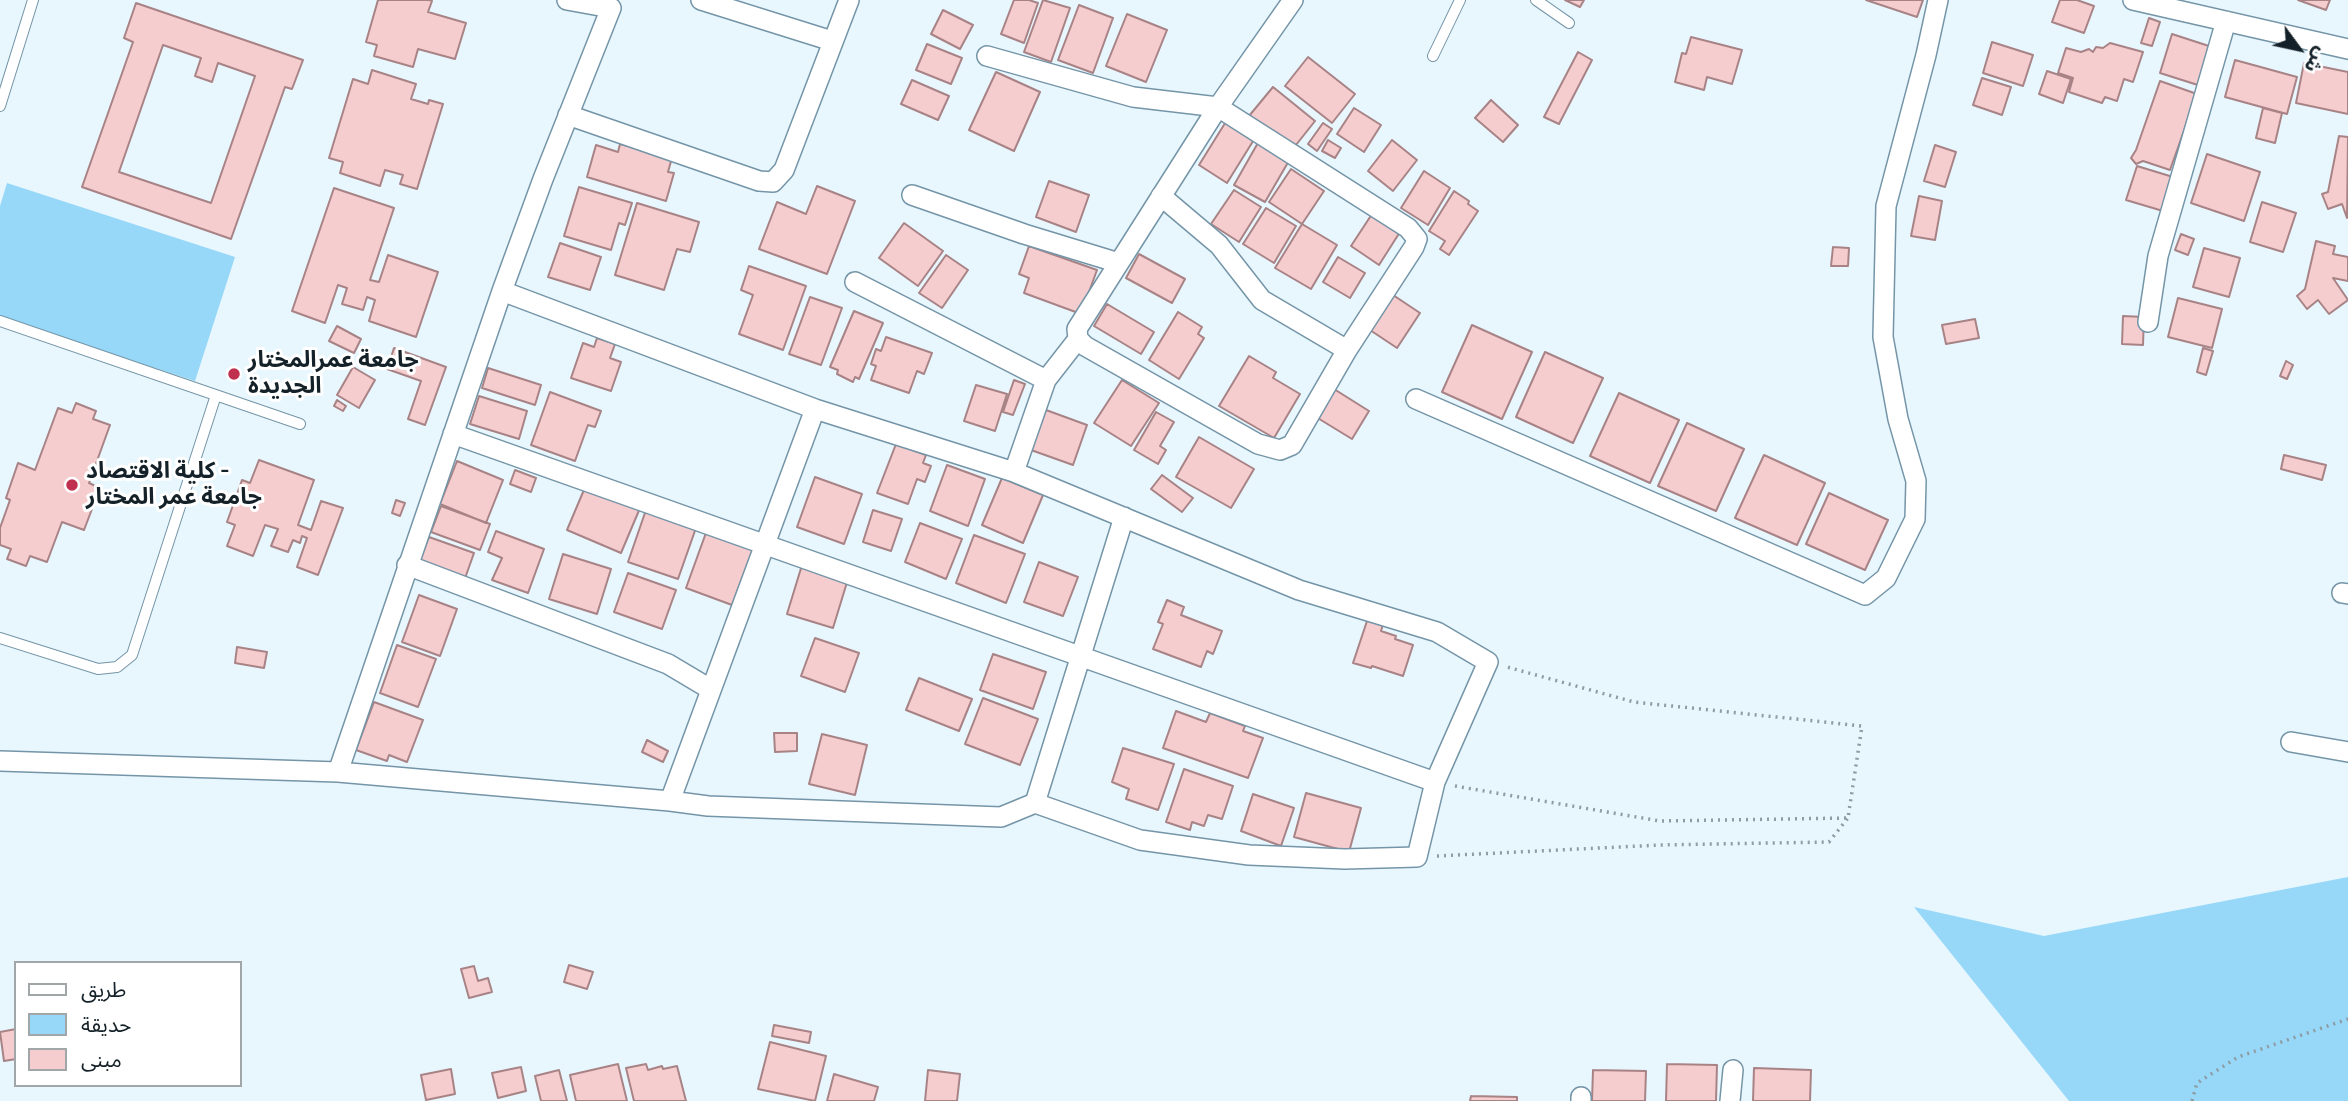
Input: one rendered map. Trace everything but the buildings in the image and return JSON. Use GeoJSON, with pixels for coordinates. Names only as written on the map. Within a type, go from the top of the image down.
{"type":"FeatureCollection","features":[{"type":"Feature","properties":{"kind":"street"},"geometry":{"type":"LineString","coordinates":[[338,772],[502,291],[612,4],[566,0]]}},
{"type":"Feature","properties":{"kind":"street"},"geometry":{"type":"LineString","coordinates":[[701,0],[832,41]]}},
{"type":"Feature","properties":{"kind":"street"},"geometry":{"type":"LineString","coordinates":[[569,115],[759,181],[773,182],[784,170],[849,0]]}},
{"type":"Feature","properties":{"kind":"street"},"geometry":{"type":"LineString","coordinates":[[987,56],[1133,97],[1218,107],[1408,228],[1417,239],[1292,444],[1280,450],[1258,444],[1085,346],[1078,339],[1077,329],[1218,107],[1293,0]]}},
{"type":"Feature","properties":{"kind":"street"},"geometry":{"type":"LineString","coordinates":[[1416,399],[1865,595],[1886,578],[1915,519],[1916,481],[1898,419],[1883,337],[1886,206],[1938,0]]}},
{"type":"Feature","properties":{"kind":"street"},"geometry":{"type":"LineString","coordinates":[[2133,0],[2348,49]]}},
{"type":"Feature","properties":{"kind":"street"},"geometry":{"type":"LineString","coordinates":[[2148,322],[2158,256],[2226,21]]}},
{"type":"Feature","properties":{"kind":"street"},"geometry":{"type":"LineString","coordinates":[[912,195],[1119,263]]}},
{"type":"Feature","properties":{"kind":"street"},"geometry":{"type":"LineString","coordinates":[[1161,196],[1219,246],[1262,300],[1347,350]]}},
{"type":"Feature","properties":{"kind":"street"},"geometry":{"type":"LineString","coordinates":[[855,282],[1046,380]]}},
{"type":"Feature","properties":{"kind":"street"},"geometry":{"type":"LineString","coordinates":[[0,761],[338,772],[708,806],[1001,817],[1035,803],[1140,840],[1249,855],[1345,859],[1417,857],[1435,782],[1488,662],[1437,632],[1299,590],[1014,472],[814,409],[502,291]]}},
{"type":"Feature","properties":{"kind":"street"},"geometry":{"type":"LineString","coordinates":[[1014,472],[1046,380],[1078,339]]}},
{"type":"Feature","properties":{"kind":"street"},"geometry":{"type":"LineString","coordinates":[[670,801],[814,409]]}},
{"type":"Feature","properties":{"kind":"street"},"geometry":{"type":"LineString","coordinates":[[453,434],[1435,782]]}},
{"type":"Feature","properties":{"kind":"street"},"geometry":{"type":"LineString","coordinates":[[1035,803],[1124,517]]}},
{"type":"Feature","properties":{"kind":"street"},"geometry":{"type":"LineString","coordinates":[[407,565],[668,664],[710,689]]}},
{"type":"Feature","properties":{"kind":"street"},"geometry":{"type":"LineString","coordinates":[[2291,742],[2348,752]]}},
{"type":"Feature","properties":{"kind":"street"},"geometry":{"type":"LineString","coordinates":[[1730,1101],[1733,1070]]}},
{"type":"Feature","properties":{"kind":"lane"},"geometry":{"type":"LineString","coordinates":[[0,106],[33,0]]}},
{"type":"Feature","properties":{"kind":"lane"},"geometry":{"type":"LineString","coordinates":[[1433,56],[1460,0]]}},
{"type":"Feature","properties":{"kind":"lane"},"geometry":{"type":"LineString","coordinates":[[1536,0],[1569,23]]}},
{"type":"Feature","properties":{"kind":"lane"},"geometry":{"type":"LineString","coordinates":[[0,321],[300,424]]}},
{"type":"Feature","properties":{"kind":"lane"},"geometry":{"type":"LineString","coordinates":[[0,638],[98,669],[117,667],[132,655],[216,395]]}},
{"type":"Feature","properties":{"kind":"path"},"geometry":{"type":"LineString","coordinates":[[1417,857],[1660,845],[1829,842],[1848,818],[1862,726],[1634,702],[1488,662]]}},
{"type":"Feature","properties":{"kind":"path"},"geometry":{"type":"LineString","coordinates":[[1435,782],[1660,821],[1848,818]]}},
{"type":"Feature","properties":{"kind":"path"},"geometry":{"type":"LineString","coordinates":[[2192,1101],[2197,1083],[2238,1057],[2348,1019]]}},
{"type":"Feature","properties":{"kind":"green space"},"geometry":{"type":"Polygon","coordinates":[[[7,183],[235,257],[195,381],[0,318],[0,206],[7,183]]]}},
{"type":"Feature","properties":{"kind":"green space"},"geometry":{"type":"Polygon","coordinates":[[[2348,877],[2348,1101],[2069,1101],[1914,907],[2044,936],[2348,877]]]}},
{"type":"Feature","properties":{"kind":"place","name":"جامعة عمرالمختار الجديدة"},"geometry":{"type":"Point","coordinates":[234,374]}},
{"type":"Feature","properties":{"kind":"place","name":"كلية الاقتصاد - جامعة عمر المختار"},"geometry":{"type":"Point","coordinates":[72,485]}}]}
